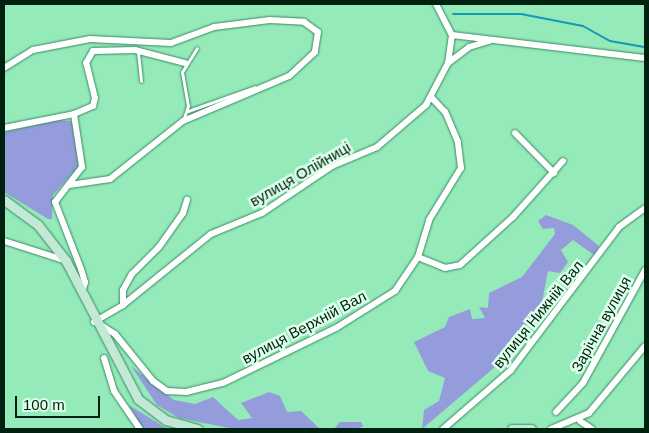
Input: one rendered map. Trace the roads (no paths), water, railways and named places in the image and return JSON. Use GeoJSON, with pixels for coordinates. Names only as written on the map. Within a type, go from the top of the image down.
{"type":"FeatureCollection","features":[{"type":"Feature","properties":{"kind":"main road"},"geometry":{"type":"LineString","coordinates":[[4,200],[38,225],[66,261],[82,292],[94,322],[138,399],[166,420],[198,429]]}},
{"type":"Feature","properties":{"kind":"main road"},"geometry":{"type":"LineString","coordinates":[[512,429],[531,429]]}},
{"type":"Feature","properties":{"kind":"street"},"geometry":{"type":"LineString","coordinates":[[436,4],[452,36],[448,63]]}},
{"type":"Feature","properties":{"kind":"street"},"geometry":{"type":"LineString","coordinates":[[4,68],[33,50],[74,42],[104,38],[171,43],[235,22],[292,20],[312,25],[319,39],[316,52],[289,76],[183,121],[110,179],[68,185]]}},
{"type":"Feature","properties":{"kind":"street"},"geometry":{"type":"LineString","coordinates":[[452,36],[645,58]]}},
{"type":"Feature","properties":{"kind":"street"},"geometry":{"type":"LineString","coordinates":[[448,63],[469,47],[489,41]]}},
{"type":"Feature","properties":{"kind":"street"},"geometry":{"type":"LineString","coordinates":[[4,128],[74,114],[95,102],[86,63],[88,55],[104,49],[138,50],[185,63]]}},
{"type":"Feature","properties":{"kind":"street","name":"вулиця Олійниці"},"geometry":{"type":"LineString","coordinates":[[94,322],[123,305],[211,234],[262,213],[332,166],[376,147],[432,98],[448,63]]}},
{"type":"Feature","properties":{"kind":"street","name":"вулиця Верхній Вал"},"geometry":{"type":"LineString","coordinates":[[94,322],[115,334],[135,363],[167,391],[199,390],[223,383],[371,307],[395,291],[418,256],[429,220],[453,188],[461,168],[458,142],[445,112],[432,98]]}},
{"type":"Feature","properties":{"kind":"street"},"geometry":{"type":"LineString","coordinates":[[74,114],[84,160],[78,177],[57,195],[56,211],[80,264],[85,282],[82,292]]}},
{"type":"Feature","properties":{"kind":"street"},"geometry":{"type":"LineString","coordinates":[[515,133],[554,173]]}},
{"type":"Feature","properties":{"kind":"street"},"geometry":{"type":"LineString","coordinates":[[418,256],[445,268],[460,265],[554,173],[563,161]]}},
{"type":"Feature","properties":{"kind":"street"},"geometry":{"type":"LineString","coordinates":[[123,305],[129,279],[159,247],[183,213],[186,200]]}},
{"type":"Feature","properties":{"kind":"street","name":"вулиця Нижній Вал"},"geometry":{"type":"LineString","coordinates":[[444,429],[512,370],[619,227],[645,208]]}},
{"type":"Feature","properties":{"kind":"street"},"geometry":{"type":"LineString","coordinates":[[4,241],[66,261]]}},
{"type":"Feature","properties":{"kind":"street","name":"Зарічна вулиця"},"geometry":{"type":"LineString","coordinates":[[556,412],[583,384],[645,270]]}},
{"type":"Feature","properties":{"kind":"street"},"geometry":{"type":"LineString","coordinates":[[551,429],[580,421],[645,346]]}},
{"type":"Feature","properties":{"kind":"street"},"geometry":{"type":"LineString","coordinates":[[104,358],[114,391],[140,429]]}},
{"type":"Feature","properties":{"kind":"street"},"geometry":{"type":"LineString","coordinates":[[580,421],[592,429]]}},
{"type":"Feature","properties":{"kind":"lane"},"geometry":{"type":"LineString","coordinates":[[183,121],[188,111],[182,72],[185,63],[197,48]]}},
{"type":"Feature","properties":{"kind":"lane"},"geometry":{"type":"LineString","coordinates":[[138,50],[141,81]]}},
{"type":"Feature","properties":{"kind":"lane"},"geometry":{"type":"LineString","coordinates":[[188,111],[254,87]]}},
{"type":"Feature","properties":{"kind":"waterway"},"geometry":{"type":"LineString","coordinates":[[453,14],[521,14],[583,26],[610,41],[645,47]]}}]}
